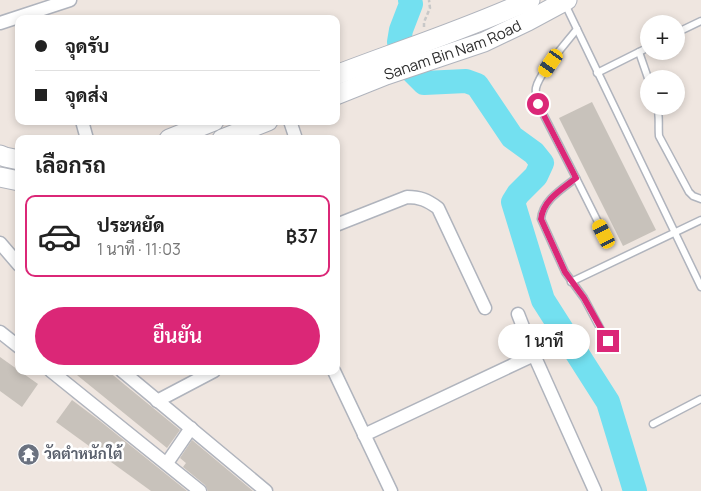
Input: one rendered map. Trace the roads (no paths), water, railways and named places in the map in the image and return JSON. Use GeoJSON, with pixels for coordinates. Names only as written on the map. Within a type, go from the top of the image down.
{"type":"FeatureCollection","features":[{"type":"Feature","properties":{"kind":"main road","name":"Sanam Bin Nam Road"},"geometry":{"type":"LineString","coordinates":[[340,93],[418,44],[499,14],[530,0]]}},
{"type":"Feature","properties":{"kind":"main road","name":"Sanam Bin Nam Road"},"geometry":{"type":"LineString","coordinates":[[340,74],[383,67],[420,64],[484,42],[565,1]]}},
{"type":"Feature","properties":{"kind":"main road"},"geometry":{"type":"LineString","coordinates":[[178,135],[204,125]]}},
{"type":"Feature","properties":{"kind":"main road"},"geometry":{"type":"LineString","coordinates":[[232,135],[258,125]]}},
{"type":"Feature","properties":{"kind":"main road"},"geometry":{"type":"LineString","coordinates":[[0,155],[15,159]]}},
{"type":"Feature","properties":{"kind":"main road"},"geometry":{"type":"LineString","coordinates":[[0,177],[15,180]]}},
{"type":"Feature","properties":{"kind":"street"},"geometry":{"type":"LineString","coordinates":[[24,15],[70,0]]}},
{"type":"Feature","properties":{"kind":"street"},"geometry":{"type":"LineString","coordinates":[[0,23],[15,18]]}},
{"type":"Feature","properties":{"kind":"street"},"geometry":{"type":"LineString","coordinates":[[340,223],[407,197],[419,198],[430,202],[438,208],[485,308]]}},
{"type":"Feature","properties":{"kind":"street"},"geometry":{"type":"LineString","coordinates":[[0,243],[15,260]]}},
{"type":"Feature","properties":{"kind":"street"},"geometry":{"type":"LineString","coordinates":[[518,314],[534,355],[595,491]]}},
{"type":"Feature","properties":{"kind":"street"},"geometry":{"type":"LineString","coordinates":[[0,332],[15,344]]}},
{"type":"Feature","properties":{"kind":"street"},"geometry":{"type":"LineString","coordinates":[[364,435],[534,355]]}},
{"type":"Feature","properties":{"kind":"street"},"geometry":{"type":"LineString","coordinates":[[58,375],[200,491]]}},
{"type":"Feature","properties":{"kind":"street"},"geometry":{"type":"LineString","coordinates":[[127,375],[266,491]]}},
{"type":"Feature","properties":{"kind":"street"},"geometry":{"type":"LineString","coordinates":[[158,401],[205,375]]}},
{"type":"Feature","properties":{"kind":"street"},"geometry":{"type":"LineString","coordinates":[[336,375],[391,491]]}},
{"type":"Feature","properties":{"kind":"street"},"geometry":{"type":"LineString","coordinates":[[167,463],[191,428]]}},
{"type":"Feature","properties":{"kind":"lane"},"geometry":{"type":"LineString","coordinates":[[565,1],[597,73],[701,287]]}},
{"type":"Feature","properties":{"kind":"lane"},"geometry":{"type":"LineString","coordinates":[[685,29],[701,21]]}},
{"type":"Feature","properties":{"kind":"lane"},"geometry":{"type":"LineString","coordinates":[[577,29],[541,77],[536,87],[536,94],[538,104],[604,234]]}},
{"type":"Feature","properties":{"kind":"lane"},"geometry":{"type":"LineString","coordinates":[[597,73],[639,52],[645,70]]}},
{"type":"Feature","properties":{"kind":"lane"},"geometry":{"type":"LineString","coordinates":[[659,115],[659,136],[689,192],[701,199]]}},
{"type":"Feature","properties":{"kind":"lane"},"geometry":{"type":"LineString","coordinates":[[576,178],[554,196],[542,213],[541,219],[565,272],[584,298],[608,341]]}},
{"type":"Feature","properties":{"kind":"lane"},"geometry":{"type":"LineString","coordinates":[[572,282],[701,220]]}},
{"type":"Feature","properties":{"kind":"lane"},"geometry":{"type":"LineString","coordinates":[[653,424],[701,399]]}},
{"type":"Feature","properties":{"kind":"waterway"},"geometry":{"type":"LineString","coordinates":[[410,0],[411,4],[401,30],[399,42],[403,55],[412,71],[424,83],[466,81],[477,85],[512,137],[534,153],[542,163],[536,176],[518,194],[513,202],[543,300],[608,402],[635,491]]}},
{"type":"Feature","properties":{"kind":"place","name":"วัดตำหนักใต้"},"geometry":{"type":"Point","coordinates":[28,454]}}]}
